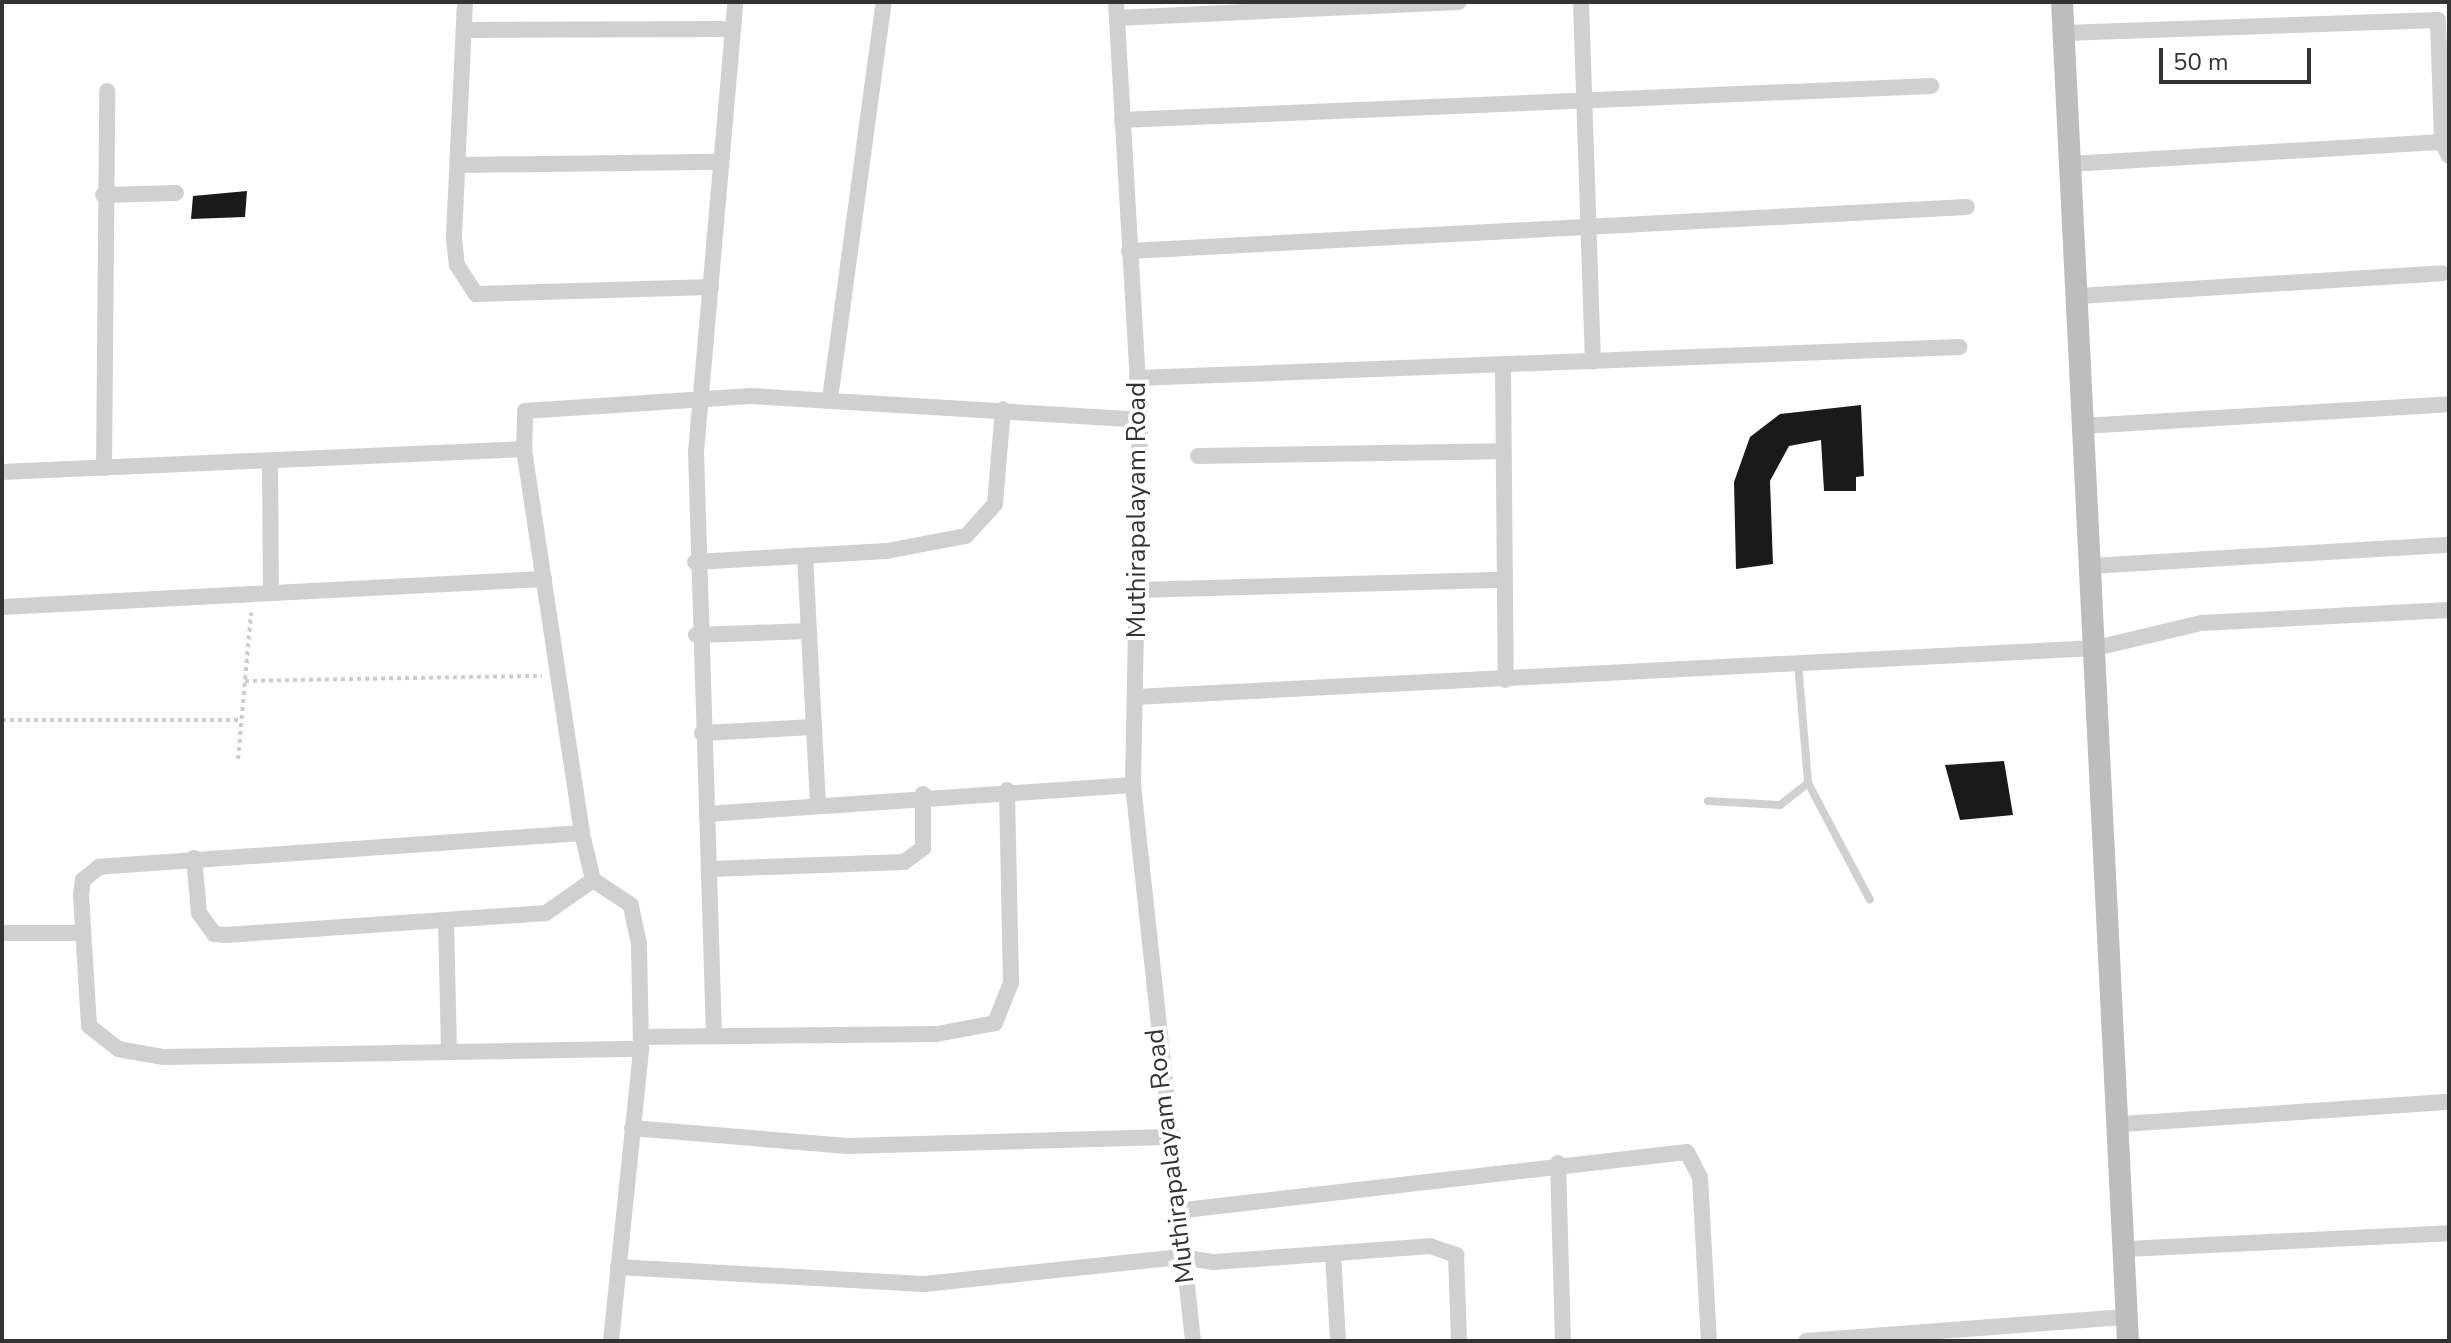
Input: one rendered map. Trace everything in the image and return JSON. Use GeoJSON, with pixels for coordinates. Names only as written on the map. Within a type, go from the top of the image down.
{"type":"FeatureCollection","features":[{"type":"Feature","properties":{"kind":"street"},"geometry":{"type":"LineString","coordinates":[[465,2],[457,265],[476,294],[711,287]]}},
{"type":"Feature","properties":{"kind":"street"},"geometry":{"type":"LineString","coordinates":[[714,1035],[711,869],[696,635],[695,562],[699,398],[711,287],[718,162],[735,2]]}},
{"type":"Feature","properties":{"kind":"street"},"geometry":{"type":"LineString","coordinates":[[830,399],[884,2]]}},
{"type":"Feature","properties":{"kind":"street","name":"Muthirapalayam Road"},"geometry":{"type":"LineString","coordinates":[[1193,1341],[1167,1137],[1133,785],[1140,420],[1117,10],[1459,2]]}},
{"type":"Feature","properties":{"kind":"street"},"geometry":{"type":"LineString","coordinates":[[1581,2],[1593,362]]}},
{"type":"Feature","properties":{"kind":"street"},"geometry":{"type":"LineString","coordinates":[[2062,2],[2123,1124],[2128,1341]]}},
{"type":"Feature","properties":{"kind":"street"},"geometry":{"type":"LineString","coordinates":[[2063,33],[2372,11],[2438,20],[2444,48],[2445,149],[2070,164]]}},
{"type":"Feature","properties":{"kind":"street"},"geometry":{"type":"LineString","coordinates":[[465,30],[733,29]]}},
{"type":"Feature","properties":{"kind":"street"},"geometry":{"type":"LineString","coordinates":[[1122,120],[1586,105],[1931,86]]}},
{"type":"Feature","properties":{"kind":"street"},"geometry":{"type":"LineString","coordinates":[[104,468],[103,195],[107,91]]}},
{"type":"Feature","properties":{"kind":"street"},"geometry":{"type":"LineString","coordinates":[[458,165],[718,162]]}},
{"type":"Feature","properties":{"kind":"street"},"geometry":{"type":"LineString","coordinates":[[103,195],[176,193]]}},
{"type":"Feature","properties":{"kind":"street"},"geometry":{"type":"LineString","coordinates":[[1129,251],[1590,230],[1967,207]]}},
{"type":"Feature","properties":{"kind":"street"},"geometry":{"type":"LineString","coordinates":[[2079,296],[2442,273]]}},
{"type":"Feature","properties":{"kind":"street"},"geometry":{"type":"LineString","coordinates":[[1137,378],[1959,347]]}},
{"type":"Feature","properties":{"kind":"street"},"geometry":{"type":"LineString","coordinates":[[1503,365],[1506,680]]}},
{"type":"Feature","properties":{"kind":"street"},"geometry":{"type":"LineString","coordinates":[[611,1341],[641,1043],[636,916],[593,880],[582,833],[524,449],[522,418],[531,409],[699,398],[830,399],[1140,420]]}},
{"type":"Feature","properties":{"kind":"street"},"geometry":{"type":"LineString","coordinates":[[2083,426],[2449,404]]}},
{"type":"Feature","properties":{"kind":"street"},"geometry":{"type":"LineString","coordinates":[[695,562],[938,545],[986,522],[1000,483],[1003,409]]}},
{"type":"Feature","properties":{"kind":"street"},"geometry":{"type":"LineString","coordinates":[[2,472],[524,449]]}},
{"type":"Feature","properties":{"kind":"street"},"geometry":{"type":"LineString","coordinates":[[1198,456],[1503,451]]}},
{"type":"Feature","properties":{"kind":"street"},"geometry":{"type":"LineString","coordinates":[[270,461],[271,593]]}},
{"type":"Feature","properties":{"kind":"street"},"geometry":{"type":"LineString","coordinates":[[2091,566],[2449,545]]}},
{"type":"Feature","properties":{"kind":"street"},"geometry":{"type":"LineString","coordinates":[[805,556],[818,804]]}},
{"type":"Feature","properties":{"kind":"street"},"geometry":{"type":"LineString","coordinates":[[2,607],[544,579]]}},
{"type":"Feature","properties":{"kind":"street"},"geometry":{"type":"LineString","coordinates":[[1139,590],[1503,580]]}},
{"type":"Feature","properties":{"kind":"street"},"geometry":{"type":"LineString","coordinates":[[1135,697],[2096,648],[2201,623],[2449,610]]}},
{"type":"Feature","properties":{"kind":"street"},"geometry":{"type":"LineString","coordinates":[[696,635],[809,631]]}},
{"type":"Feature","properties":{"kind":"street"},"geometry":{"type":"LineString","coordinates":[[702,733],[814,727]]}},
{"type":"Feature","properties":{"kind":"street"},"geometry":{"type":"LineString","coordinates":[[707,814],[923,794],[1133,785]]}},
{"type":"Feature","properties":{"kind":"street"},"geometry":{"type":"LineString","coordinates":[[582,833],[194,858],[90,872],[81,895],[89,1026],[135,1055],[449,1051],[641,1043],[714,1035],[937,1034],[995,1023],[1011,983],[1007,790]]}},
{"type":"Feature","properties":{"kind":"street"},"geometry":{"type":"LineString","coordinates":[[711,869],[904,862],[923,848],[923,794]]}},
{"type":"Feature","properties":{"kind":"street"},"geometry":{"type":"LineString","coordinates":[[194,858],[199,913],[214,934],[546,913],[593,880]]}},
{"type":"Feature","properties":{"kind":"street"},"geometry":{"type":"LineString","coordinates":[[446,920],[449,1051]]}},
{"type":"Feature","properties":{"kind":"street"},"geometry":{"type":"LineString","coordinates":[[2,933],[83,933]]}},
{"type":"Feature","properties":{"kind":"street"},"geometry":{"type":"LineString","coordinates":[[2123,1124],[2449,1102]]}},
{"type":"Feature","properties":{"kind":"street"},"geometry":{"type":"LineString","coordinates":[[632,1128],[847,1146],[1167,1137]]}},
{"type":"Feature","properties":{"kind":"street"},"geometry":{"type":"LineString","coordinates":[[1176,1211],[1558,1163],[1687,1152],[1700,1177],[1709,1341]]}},
{"type":"Feature","properties":{"kind":"street"},"geometry":{"type":"LineString","coordinates":[[1558,1163],[1563,1341]]}},
{"type":"Feature","properties":{"kind":"street"},"geometry":{"type":"LineString","coordinates":[[2127,1249],[2449,1233]]}},
{"type":"Feature","properties":{"kind":"street"},"geometry":{"type":"LineString","coordinates":[[618,1267],[924,1284],[1181,1257],[1214,1262],[1446,1248],[1456,1255],[1459,1341]]}},
{"type":"Feature","properties":{"kind":"street"},"geometry":{"type":"LineString","coordinates":[[1333,1254],[1338,1341]]}},
{"type":"Feature","properties":{"kind":"street"},"geometry":{"type":"LineString","coordinates":[[1806,1341],[2128,1317]]}},
{"type":"Feature","properties":{"kind":"lane"},"geometry":{"type":"LineString","coordinates":[[1798,662],[1808,783],[1870,900]]}},
{"type":"Feature","properties":{"kind":"lane"},"geometry":{"type":"LineString","coordinates":[[1708,801],[1780,805],[1808,783]]}},
{"type":"Feature","properties":{"kind":"path"},"geometry":{"type":"LineString","coordinates":[[238,759],[251,610]]}},
{"type":"Feature","properties":{"kind":"path"},"geometry":{"type":"LineString","coordinates":[[245,681],[550,676]]}},
{"type":"Feature","properties":{"kind":"path"},"geometry":{"type":"LineString","coordinates":[[2,720],[241,720]]}},
{"type":"Feature","properties":{"kind":"building"},"geometry":{"type":"Polygon","coordinates":[[[247,191],[245,217],[191,219],[193,196],[247,191]]]}},
{"type":"Feature","properties":{"kind":"building"},"geometry":{"type":"Polygon","coordinates":[[[1861,405],[1864,476],[1856,477],[1856,491],[1824,491],[1821,440],[1789,446],[1770,481],[1773,564],[1736,569],[1734,482],[1750,437],[1780,414],[1861,405]]]}},
{"type":"Feature","properties":{"kind":"building"},"geometry":{"type":"Polygon","coordinates":[[[2004,761],[2013,815],[1960,820],[1945,765],[2004,761]]]}}]}
